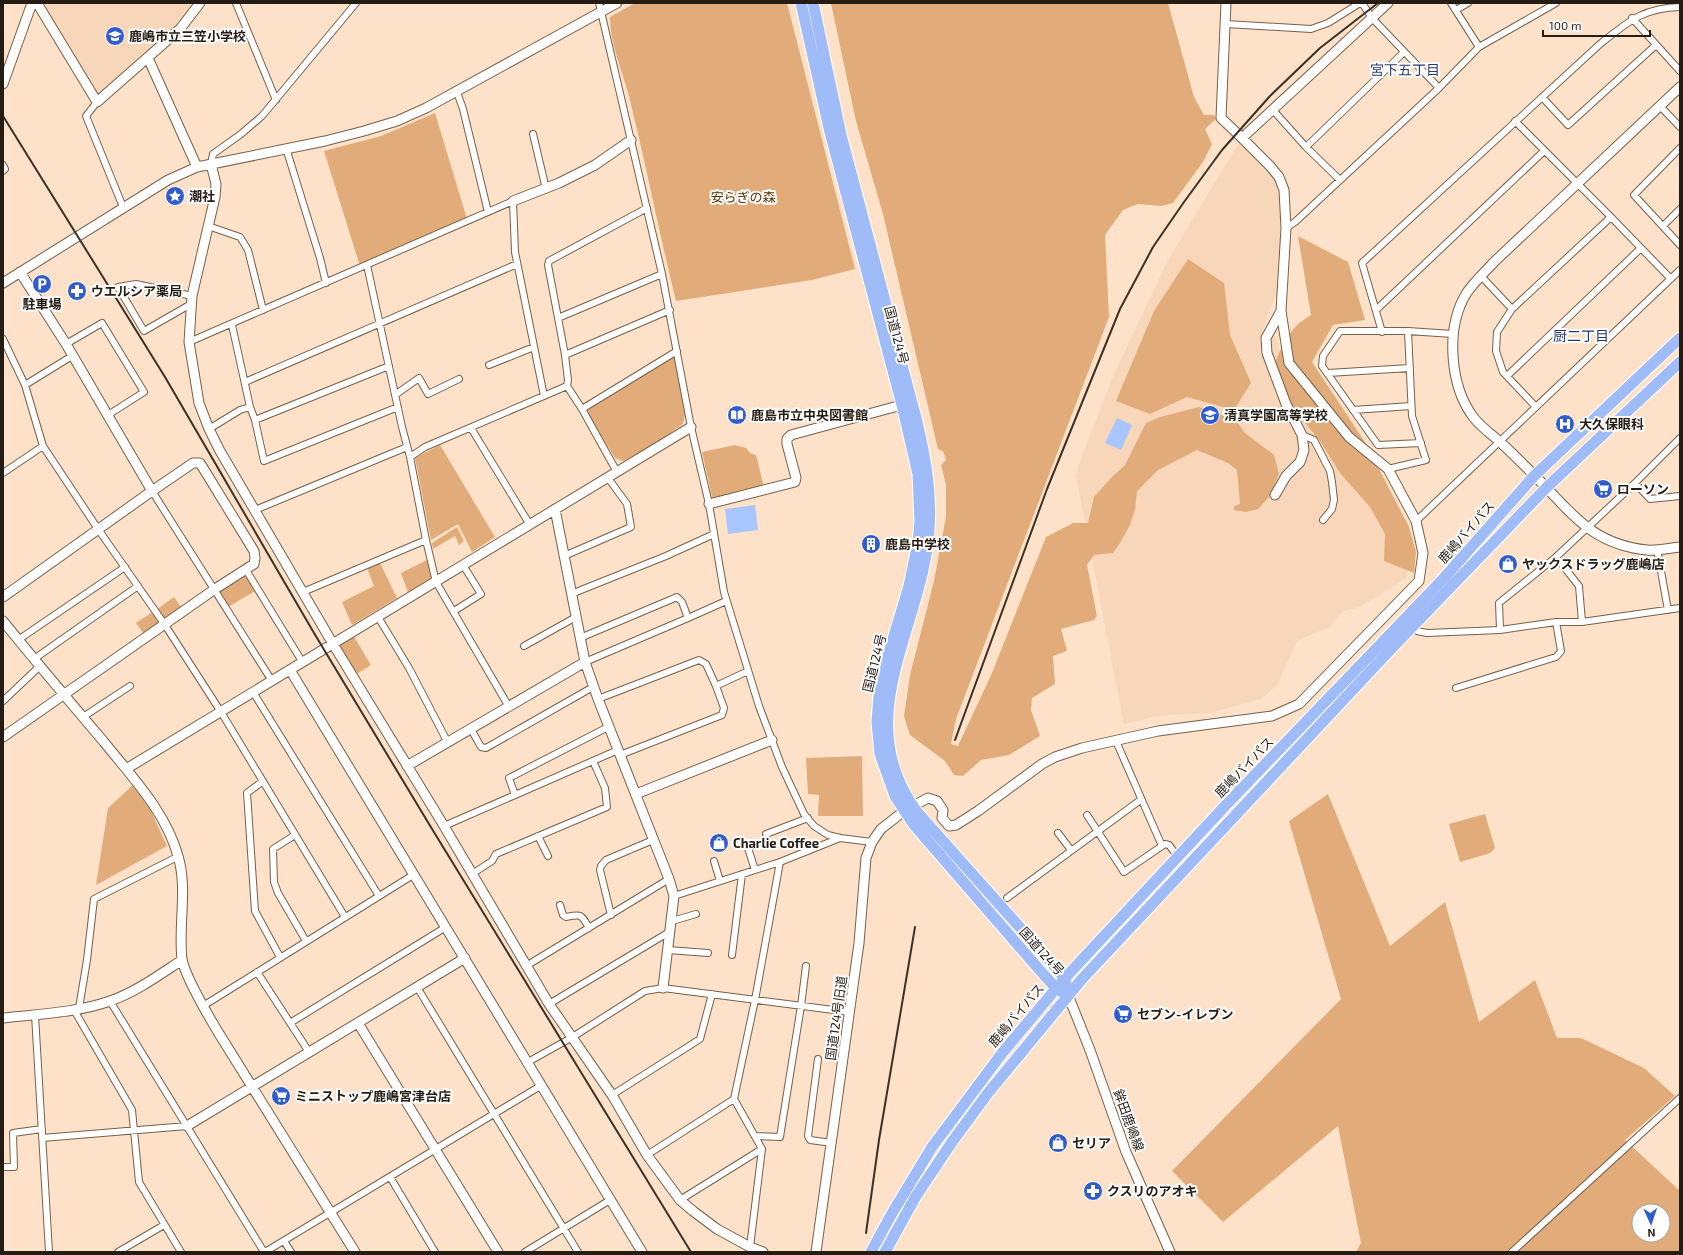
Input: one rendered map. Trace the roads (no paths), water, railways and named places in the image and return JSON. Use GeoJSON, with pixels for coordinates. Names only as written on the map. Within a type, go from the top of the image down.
{"type":"FeatureCollection","features":[{"type":"Feature","properties":{"kind":"highway","name":"国道124号"},"geometry":{"type":"LineString","coordinates":[[801,3],[830,132],[907,404],[924,453],[928,485],[930,521],[924,563],[896,662],[887,712],[892,760],[908,808],[924,838],[1056,988],[1068,995]]}},
{"type":"Feature","properties":{"kind":"highway","name":"国道124号"},"geometry":{"type":"LineString","coordinates":[[813,3],[829,84],[907,404]]}},
{"type":"Feature","properties":{"kind":"highway","name":"鹿嶋バイパス"},"geometry":{"type":"LineString","coordinates":[[871,1252],[894,1208],[932,1147],[1003,1052],[1056,988],[1178,857],[1444,578],[1534,476],[1678,340]]}},
{"type":"Feature","properties":{"kind":"highway","name":"鹿嶋バイパス"},"geometry":{"type":"LineString","coordinates":[[885,1252],[916,1196],[952,1142],[988,1093],[1068,995],[1411,628],[1547,487],[1680,362]]}},
{"type":"Feature","properties":{"kind":"highway","name":"国道124号"},"geometry":{"type":"LineString","coordinates":[[908,808],[947,846],[992,894],[1065,978],[1068,995]]}},
{"type":"Feature","properties":{"kind":"street"},"geometry":{"type":"LineString","coordinates":[[3,84],[32,3]]}},
{"type":"Feature","properties":{"kind":"street"},"geometry":{"type":"LineString","coordinates":[[37,3],[97,102]]}},
{"type":"Feature","properties":{"kind":"street"},"geometry":{"type":"LineString","coordinates":[[123,207],[86,116],[97,102],[180,29],[200,3]]}},
{"type":"Feature","properties":{"kind":"street"},"geometry":{"type":"LineString","coordinates":[[236,3],[276,100]]}},
{"type":"Feature","properties":{"kind":"street"},"geometry":{"type":"LineString","coordinates":[[356,3],[276,100],[254,124],[213,154],[211,164],[216,184],[215,198],[191,300],[189,342],[199,403],[209,429],[333,644],[444,826],[549,1004],[571,1038],[612,1095],[647,1155],[680,1200],[717,1229],[750,1247],[763,1252]]}},
{"type":"Feature","properties":{"kind":"street"},"geometry":{"type":"LineString","coordinates":[[3,283],[168,180],[197,167],[325,141],[397,121],[457,92],[600,7],[617,3]]}},
{"type":"Feature","properties":{"kind":"street"},"geometry":{"type":"LineString","coordinates":[[908,808],[923,800],[933,799],[937,801],[943,810],[942,818],[949,826],[956,825],[1055,756],[1158,730],[1272,716],[1299,704],[1419,581],[1423,553],[1416,521],[1388,469],[1349,437],[1289,363],[1281,311],[1286,228],[1284,190],[1279,177],[1221,118],[1226,3]]}},
{"type":"Feature","properties":{"kind":"street"},"geometry":{"type":"LineString","coordinates":[[1226,24],[1311,29],[1328,23],[1361,3],[1372,18],[1439,88]]}},
{"type":"Feature","properties":{"kind":"street"},"geometry":{"type":"LineString","coordinates":[[1242,138],[1388,3]]}},
{"type":"Feature","properties":{"kind":"street"},"geometry":{"type":"LineString","coordinates":[[1451,3],[1479,47]]}},
{"type":"Feature","properties":{"kind":"street"},"geometry":{"type":"LineString","coordinates":[[1456,10],[1468,3]]}},
{"type":"Feature","properties":{"kind":"street"},"geometry":{"type":"LineString","coordinates":[[1286,228],[1295,222],[1439,88],[1479,47],[1556,3]]}},
{"type":"Feature","properties":{"kind":"street"},"geometry":{"type":"LineString","coordinates":[[600,7],[670,310],[691,427],[709,504],[726,600],[759,706],[782,768],[808,818],[818,829],[828,835],[872,842]]}},
{"type":"Feature","properties":{"kind":"street"},"geometry":{"type":"LineString","coordinates":[[1382,332],[1362,263],[1600,44],[1632,18],[1650,11],[1680,7]]}},
{"type":"Feature","properties":{"kind":"street"},"geometry":{"type":"LineString","coordinates":[[1632,18],[1680,72]]}},
{"type":"Feature","properties":{"kind":"street"},"geometry":{"type":"LineString","coordinates":[[1542,97],[1568,125],[1656,45]]}},
{"type":"Feature","properties":{"kind":"street"},"geometry":{"type":"LineString","coordinates":[[1306,147],[1404,52]]}},
{"type":"Feature","properties":{"kind":"street"},"geometry":{"type":"LineString","coordinates":[[148,58],[197,167]]}},
{"type":"Feature","properties":{"kind":"street"},"geometry":{"type":"LineString","coordinates":[[1680,87],[1481,276],[1466,294],[1459,310],[1453,334],[1453,352],[1457,382],[1463,398],[1474,419],[1547,487],[1573,516],[1586,528],[1619,545],[1648,550],[1680,547]]}},
{"type":"Feature","properties":{"kind":"street"},"geometry":{"type":"LineString","coordinates":[[457,92],[463,110],[488,212]]}},
{"type":"Feature","properties":{"kind":"street"},"geometry":{"type":"LineString","coordinates":[[1660,106],[1680,128]]}},
{"type":"Feature","properties":{"kind":"street"},"geometry":{"type":"LineString","coordinates":[[1272,109],[1306,147],[1340,180]]}},
{"type":"Feature","properties":{"kind":"street"},"geometry":{"type":"LineString","coordinates":[[1515,122],[1671,279]]}},
{"type":"Feature","properties":{"kind":"street"},"geometry":{"type":"LineString","coordinates":[[533,134],[546,188]]}},
{"type":"Feature","properties":{"kind":"street"},"geometry":{"type":"LineString","coordinates":[[189,342],[232,325],[513,201],[559,183],[596,165],[631,140]]}},
{"type":"Feature","properties":{"kind":"street"},"geometry":{"type":"LineString","coordinates":[[286,148],[320,258],[326,283]]}},
{"type":"Feature","properties":{"kind":"street"},"geometry":{"type":"LineString","coordinates":[[1680,148],[1634,195],[1680,245]]}},
{"type":"Feature","properties":{"kind":"street"},"geometry":{"type":"LineString","coordinates":[[1376,310],[1544,151]]}},
{"type":"Feature","properties":{"kind":"street"},"geometry":{"type":"LineString","coordinates":[[3,165],[5,169],[3,171]]}},
{"type":"Feature","properties":{"kind":"street"},"geometry":{"type":"LineString","coordinates":[[513,201],[515,252],[544,396]]}},
{"type":"Feature","properties":{"kind":"street"},"geometry":{"type":"LineString","coordinates":[[410,457],[425,447],[472,428],[566,386],[568,380],[565,356],[549,260],[647,208]]}},
{"type":"Feature","properties":{"kind":"street"},"geometry":{"type":"LineString","coordinates":[[1663,226],[1680,209]]}},
{"type":"Feature","properties":{"kind":"street"},"geometry":{"type":"LineString","coordinates":[[1536,407],[1503,372],[1496,351],[1497,332],[1512,309],[1611,217]]}},
{"type":"Feature","properties":{"kind":"street"},"geometry":{"type":"LineString","coordinates":[[208,226],[240,237],[248,250],[264,310]]}},
{"type":"Feature","properties":{"kind":"street"},"geometry":{"type":"LineString","coordinates":[[1507,376],[1641,248]]}},
{"type":"Feature","properties":{"kind":"street"},"geometry":{"type":"LineString","coordinates":[[245,382],[517,264]]}},
{"type":"Feature","properties":{"kind":"street"},"geometry":{"type":"LineString","coordinates":[[367,265],[436,582],[509,707]]}},
{"type":"Feature","properties":{"kind":"street"},"geometry":{"type":"LineString","coordinates":[[1416,521],[1680,270]]}},
{"type":"Feature","properties":{"kind":"street"},"geometry":{"type":"LineString","coordinates":[[20,272],[66,344],[152,490],[272,681]]}},
{"type":"Feature","properties":{"kind":"street"},"geometry":{"type":"LineString","coordinates":[[558,318],[662,274]]}},
{"type":"Feature","properties":{"kind":"street"},"geometry":{"type":"LineString","coordinates":[[1481,276],[1512,309]]}},
{"type":"Feature","properties":{"kind":"street"},"geometry":{"type":"LineString","coordinates":[[136,284],[191,300],[144,331],[118,287],[136,284]]}},
{"type":"Feature","properties":{"kind":"street"},"geometry":{"type":"LineString","coordinates":[[565,356],[670,310]]}},
{"type":"Feature","properties":{"kind":"street"},"geometry":{"type":"LineString","coordinates":[[1275,495],[1286,476],[1300,462],[1304,450],[1302,435],[1286,404],[1267,357],[1266,338],[1281,311]]}},
{"type":"Feature","properties":{"kind":"street"},"geometry":{"type":"LineString","coordinates":[[66,344],[102,323],[144,392],[108,415]]}},
{"type":"Feature","properties":{"kind":"street"},"geometry":{"type":"LineString","coordinates":[[232,325],[250,407],[255,420],[264,461],[398,407]]}},
{"type":"Feature","properties":{"kind":"street"},"geometry":{"type":"LineString","coordinates":[[1421,443],[1378,445],[1322,366],[1323,356],[1340,331],[1408,331],[1453,334]]}},
{"type":"Feature","properties":{"kind":"street"},"geometry":{"type":"LineString","coordinates":[[1388,469],[1426,460],[1412,416],[1408,331]]}},
{"type":"Feature","properties":{"kind":"street"},"geometry":{"type":"LineString","coordinates":[[3,339],[24,385],[43,446],[98,529],[165,625],[221,712],[345,917]]}},
{"type":"Feature","properties":{"kind":"street"},"geometry":{"type":"LineString","coordinates":[[489,365],[534,347]]}},
{"type":"Feature","properties":{"kind":"street"},"geometry":{"type":"LineString","coordinates":[[582,409],[677,351]]}},
{"type":"Feature","properties":{"kind":"street"},"geometry":{"type":"LineString","coordinates":[[24,385],[72,356]]}},
{"type":"Feature","properties":{"kind":"street"},"geometry":{"type":"LineString","coordinates":[[255,420],[389,366]]}},
{"type":"Feature","properties":{"kind":"street"},"geometry":{"type":"LineString","coordinates":[[1328,373],[1410,368]]}},
{"type":"Feature","properties":{"kind":"street"},"geometry":{"type":"LineString","coordinates":[[396,395],[419,378],[428,394],[459,379]]}},
{"type":"Feature","properties":{"kind":"street"},"geometry":{"type":"LineString","coordinates":[[566,386],[582,409],[617,472]]}},
{"type":"Feature","properties":{"kind":"street"},"geometry":{"type":"LineString","coordinates":[[709,504],[795,482],[796,478],[787,439],[791,435],[907,404]]}},
{"type":"Feature","properties":{"kind":"street"},"geometry":{"type":"LineString","coordinates":[[1353,410],[1411,406]]}},
{"type":"Feature","properties":{"kind":"street"},"geometry":{"type":"LineString","coordinates":[[209,429],[240,410],[250,407]]}},
{"type":"Feature","properties":{"kind":"street"},"geometry":{"type":"LineString","coordinates":[[126,769],[691,427]]}},
{"type":"Feature","properties":{"kind":"street"},"geometry":{"type":"LineString","coordinates":[[472,428],[530,525]]}},
{"type":"Feature","properties":{"kind":"street"},"geometry":{"type":"LineString","coordinates":[[1302,435],[1314,440],[1330,471],[1334,500],[1332,509],[1323,520]]}},
{"type":"Feature","properties":{"kind":"street"},"geometry":{"type":"LineString","coordinates":[[1500,630],[1499,603],[1556,557],[1635,483],[1680,438]]}},
{"type":"Feature","properties":{"kind":"street"},"geometry":{"type":"LineString","coordinates":[[3,474],[43,446]]}},
{"type":"Feature","properties":{"kind":"street"},"geometry":{"type":"LineString","coordinates":[[255,510],[407,447]]}},
{"type":"Feature","properties":{"kind":"street"},"geometry":{"type":"LineString","coordinates":[[3,597],[152,490],[194,464],[200,463],[254,551],[254,564],[246,570],[215,589],[3,737]]}},
{"type":"Feature","properties":{"kind":"street"},"geometry":{"type":"LineString","coordinates":[[564,556],[631,527],[627,504],[608,478]]}},
{"type":"Feature","properties":{"kind":"street"},"geometry":{"type":"LineString","coordinates":[[1635,483],[1650,499],[1680,496]]}},
{"type":"Feature","properties":{"kind":"street"},"geometry":{"type":"LineString","coordinates":[[555,509],[585,662],[653,840],[670,879],[674,896],[663,988]]}},
{"type":"Feature","properties":{"kind":"street"},"geometry":{"type":"LineString","coordinates":[[571,594],[666,556],[714,534]]}},
{"type":"Feature","properties":{"kind":"street"},"geometry":{"type":"LineString","coordinates":[[303,592],[426,540]]}},
{"type":"Feature","properties":{"kind":"street"},"geometry":{"type":"LineString","coordinates":[[1658,550],[1668,610]]}},
{"type":"Feature","properties":{"kind":"street"},"geometry":{"type":"LineString","coordinates":[[1556,557],[1579,586],[1582,622]]}},
{"type":"Feature","properties":{"kind":"street"},"geometry":{"type":"LineString","coordinates":[[454,611],[481,594],[463,565]]}},
{"type":"Feature","properties":{"kind":"street"},"geometry":{"type":"LineString","coordinates":[[18,640],[124,567]]}},
{"type":"Feature","properties":{"kind":"street"},"geometry":{"type":"LineString","coordinates":[[246,570],[303,663]]}},
{"type":"Feature","properties":{"kind":"street"},"geometry":{"type":"LineString","coordinates":[[3,701],[37,662],[138,586]]}},
{"type":"Feature","properties":{"kind":"street"},"geometry":{"type":"LineString","coordinates":[[580,638],[677,598],[682,602],[688,618]]}},
{"type":"Feature","properties":{"kind":"street"},"geometry":{"type":"LineString","coordinates":[[407,766],[585,662],[726,600]]}},
{"type":"Feature","properties":{"kind":"street"},"geometry":{"type":"LineString","coordinates":[[1411,628],[1432,633],[1500,630],[1556,622],[1582,622],[1680,608]]}},
{"type":"Feature","properties":{"kind":"street"},"geometry":{"type":"LineString","coordinates":[[378,617],[409,668],[448,743]]}},
{"type":"Feature","properties":{"kind":"street"},"geometry":{"type":"LineString","coordinates":[[524,646],[576,617]]}},
{"type":"Feature","properties":{"kind":"street"},"geometry":{"type":"LineString","coordinates":[[3,621],[141,787],[169,831],[179,856],[182,878],[182,960],[203,1006],[355,1252]]}},
{"type":"Feature","properties":{"kind":"street"},"geometry":{"type":"LineString","coordinates":[[1456,688],[1556,657],[1561,651],[1556,622]]}},
{"type":"Feature","properties":{"kind":"street"},"geometry":{"type":"LineString","coordinates":[[444,826],[593,761],[722,715],[724,708],[706,664],[699,660],[598,699]]}},
{"type":"Feature","properties":{"kind":"street"},"geometry":{"type":"LineString","coordinates":[[290,670],[642,1252]]}},
{"type":"Feature","properties":{"kind":"street"},"geometry":{"type":"LineString","coordinates":[[716,686],[748,671]]}},
{"type":"Feature","properties":{"kind":"street"},"geometry":{"type":"LineString","coordinates":[[83,717],[130,686]]}},
{"type":"Feature","properties":{"kind":"street"},"geometry":{"type":"LineString","coordinates":[[471,729],[481,747],[486,748],[594,687]]}},
{"type":"Feature","properties":{"kind":"street"},"geometry":{"type":"LineString","coordinates":[[253,692],[379,896]]}},
{"type":"Feature","properties":{"kind":"street"},"geometry":{"type":"LineString","coordinates":[[515,795],[509,782],[509,778],[610,726]]}},
{"type":"Feature","properties":{"kind":"street"},"geometry":{"type":"LineString","coordinates":[[636,794],[772,740]]}},
{"type":"Feature","properties":{"kind":"street"},"geometry":{"type":"LineString","coordinates":[[1116,741],[1162,846]]}},
{"type":"Feature","properties":{"kind":"street"},"geometry":{"type":"LineString","coordinates":[[472,874],[492,861],[496,854],[608,807],[605,788],[593,761]]}},
{"type":"Feature","properties":{"kind":"street"},"geometry":{"type":"LineString","coordinates":[[263,781],[247,792],[255,911],[280,957]]}},
{"type":"Feature","properties":{"kind":"street"},"geometry":{"type":"LineString","coordinates":[[1007,898],[1139,801]]}},
{"type":"Feature","properties":{"kind":"street","name":"国道124号旧道"},"geometry":{"type":"LineString","coordinates":[[816,1252],[859,943],[866,858],[872,842],[881,829],[908,808]]}},
{"type":"Feature","properties":{"kind":"street"},"geometry":{"type":"LineString","coordinates":[[1087,815],[1124,872],[1165,844],[1169,845],[1178,857]]}},
{"type":"Feature","properties":{"kind":"street"},"geometry":{"type":"LineString","coordinates":[[766,834],[808,818]]}},
{"type":"Feature","properties":{"kind":"street"},"geometry":{"type":"LineString","coordinates":[[1058,833],[1071,850]]}},
{"type":"Feature","properties":{"kind":"street"},"geometry":{"type":"LineString","coordinates":[[295,835],[273,849],[274,882],[278,893],[306,941]]}},
{"type":"Feature","properties":{"kind":"street"},"geometry":{"type":"LineString","coordinates":[[538,836],[548,856]]}},
{"type":"Feature","properties":{"kind":"street"},"geometry":{"type":"LineString","coordinates":[[674,896],[780,862],[840,838]]}},
{"type":"Feature","properties":{"kind":"street"},"geometry":{"type":"LineString","coordinates":[[611,915],[600,870],[601,866],[606,860],[653,840]]}},
{"type":"Feature","properties":{"kind":"street"},"geometry":{"type":"LineString","coordinates":[[747,845],[755,870]]}},
{"type":"Feature","properties":{"kind":"street"},"geometry":{"type":"LineString","coordinates":[[179,856],[94,899],[87,960],[76,1009],[132,1110],[139,1182],[181,1252]]}},
{"type":"Feature","properties":{"kind":"street"},"geometry":{"type":"LineString","coordinates":[[714,861],[720,882]]}},
{"type":"Feature","properties":{"kind":"street"},"geometry":{"type":"LineString","coordinates":[[750,1247],[762,1149],[734,1099],[755,1000],[780,862]]}},
{"type":"Feature","properties":{"kind":"street"},"geometry":{"type":"LineString","coordinates":[[732,955],[742,874]]}},
{"type":"Feature","properties":{"kind":"street"},"geometry":{"type":"LineString","coordinates":[[203,1006],[413,875]]}},
{"type":"Feature","properties":{"kind":"street"},"geometry":{"type":"LineString","coordinates":[[526,966],[670,879]]}},
{"type":"Feature","properties":{"kind":"street"},"geometry":{"type":"LineString","coordinates":[[560,905],[563,915],[566,917],[582,916],[589,928]]}},
{"type":"Feature","properties":{"kind":"street"},"geometry":{"type":"LineString","coordinates":[[549,1004],[671,926],[696,914]]}},
{"type":"Feature","properties":{"kind":"street"},"geometry":{"type":"LineString","coordinates":[[290,1023],[446,927]]}},
{"type":"Feature","properties":{"kind":"street"},"geometry":{"type":"LineString","coordinates":[[668,950],[708,953]]}},
{"type":"Feature","properties":{"kind":"street"},"geometry":{"type":"LineString","coordinates":[[42,1138],[187,1126],[465,958]]}},
{"type":"Feature","properties":{"kind":"street"},"geometry":{"type":"LineString","coordinates":[[3,1018],[76,1009],[110,1001],[136,989],[182,960]]}},
{"type":"Feature","properties":{"kind":"street"},"geometry":{"type":"LineString","coordinates":[[754,1136],[780,1137],[802,1006],[806,966]]}},
{"type":"Feature","properties":{"kind":"street"},"geometry":{"type":"LineString","coordinates":[[257,972],[309,1052]]}},
{"type":"Feature","properties":{"kind":"street"},"geometry":{"type":"LineString","coordinates":[[417,987],[495,1113],[578,1252]]}},
{"type":"Feature","properties":{"kind":"street"},"geometry":{"type":"LineString","coordinates":[[528,1062],[571,1038],[645,991],[663,988],[849,1012]]}},
{"type":"Feature","properties":{"kind":"street"},"geometry":{"type":"LineString","coordinates":[[612,1095],[700,1039],[712,994]]}},
{"type":"Feature","properties":{"kind":"street","name":"鉾田鹿嶋線"},"geometry":{"type":"LineString","coordinates":[[1068,995],[1093,1057],[1126,1152],[1170,1252]]}},
{"type":"Feature","properties":{"kind":"street"},"geometry":{"type":"LineString","coordinates":[[110,1001],[265,1252],[542,1085]]}},
{"type":"Feature","properties":{"kind":"street"},"geometry":{"type":"LineString","coordinates":[[35,1015],[49,1252]]}},
{"type":"Feature","properties":{"kind":"street"},"geometry":{"type":"LineString","coordinates":[[358,1023],[498,1252]]}},
{"type":"Feature","properties":{"kind":"street"},"geometry":{"type":"LineString","coordinates":[[818,1059],[808,1136],[810,1140],[832,1143]]}},
{"type":"Feature","properties":{"kind":"street"},"geometry":{"type":"LineString","coordinates":[[1512,1252],[1680,1098]]}},
{"type":"Feature","properties":{"kind":"street"},"geometry":{"type":"LineString","coordinates":[[647,1155],[734,1099]]}},
{"type":"Feature","properties":{"kind":"street"},"geometry":{"type":"LineString","coordinates":[[3,1167],[14,1167],[13,1133],[42,1129]]}},
{"type":"Feature","properties":{"kind":"street"},"geometry":{"type":"LineString","coordinates":[[680,1200],[762,1149]]}},
{"type":"Feature","properties":{"kind":"street"},"geometry":{"type":"LineString","coordinates":[[390,1177],[435,1252]]}},
{"type":"Feature","properties":{"kind":"street"},"geometry":{"type":"LineString","coordinates":[[525,1252],[610,1200]]}},
{"type":"Feature","properties":{"kind":"street"},"geometry":{"type":"LineString","coordinates":[[118,1252],[164,1225]]}},
{"type":"Feature","properties":{"kind":"street"},"geometry":{"type":"LineString","coordinates":[[284,1241],[291,1252]]}},
{"type":"Feature","properties":{"kind":"water"},"geometry":{"type":"Polygon","coordinates":[[[1117,418],[1132,425],[1121,450],[1105,443],[1117,418]]]}},
{"type":"Feature","properties":{"kind":"water"},"geometry":{"type":"Polygon","coordinates":[[[755,505],[758,530],[728,534],[725,509],[755,505]]]}},
{"type":"Feature","properties":{"kind":"railway"},"geometry":{"type":"LineString","coordinates":[[955,740],[1047,489],[1120,309],[1153,247],[1222,150],[1270,96],[1320,48],[1378,3]]}},
{"type":"Feature","properties":{"kind":"railway"},"geometry":{"type":"LineString","coordinates":[[3,116],[165,377],[314,633],[691,1252]]}},
{"type":"Feature","properties":{"kind":"railway"},"geometry":{"type":"LineString","coordinates":[[866,1233],[879,1140],[915,927]]}},
{"type":"Feature","properties":{"kind":"place","name":"鹿嶋市立三笠小学校"},"geometry":{"type":"Point","coordinates":[115,36]}},
{"type":"Feature","properties":{"kind":"place","name":"潮社"},"geometry":{"type":"Point","coordinates":[175,196]}},
{"type":"Feature","properties":{"kind":"place","name":"駐車場"},"geometry":{"type":"Point","coordinates":[42,284]}},
{"type":"Feature","properties":{"kind":"place","name":"ウエルシア薬局"},"geometry":{"type":"Point","coordinates":[77,291]}},
{"type":"Feature","properties":{"kind":"place","name":"鹿島市立中央図書館"},"geometry":{"type":"Point","coordinates":[737,415]}},
{"type":"Feature","properties":{"kind":"place","name":"清真学園高等学校"},"geometry":{"type":"Point","coordinates":[1210,415]}},
{"type":"Feature","properties":{"kind":"place","name":"大久保眼科"},"geometry":{"type":"Point","coordinates":[1565,424]}},
{"type":"Feature","properties":{"kind":"place","name":"ローソン"},"geometry":{"type":"Point","coordinates":[1603,489]}},
{"type":"Feature","properties":{"kind":"place","name":"鹿島中学校"},"geometry":{"type":"Point","coordinates":[871,544]}},
{"type":"Feature","properties":{"kind":"place","name":"ヤックスドラッグ鹿嶋店"},"geometry":{"type":"Point","coordinates":[1508,564]}},
{"type":"Feature","properties":{"kind":"place","name":"Charlie Coffee"},"geometry":{"type":"Point","coordinates":[719,843]}},
{"type":"Feature","properties":{"kind":"place","name":"セブン-イレブン"},"geometry":{"type":"Point","coordinates":[1123,1014]}},
{"type":"Feature","properties":{"kind":"place","name":"ミニストップ鹿嶋宮津台店"},"geometry":{"type":"Point","coordinates":[281,1096]}},
{"type":"Feature","properties":{"kind":"place","name":"セリア"},"geometry":{"type":"Point","coordinates":[1058,1143]}},
{"type":"Feature","properties":{"kind":"place","name":"クスリのアオキ"},"geometry":{"type":"Point","coordinates":[1093,1191]}},
{"type":"Feature","properties":{"kind":"district","name":"宮下五丁目"},"geometry":{"type":"Point","coordinates":[1405,69]}},
{"type":"Feature","properties":{"kind":"district","name":"厨二丁目"},"geometry":{"type":"Point","coordinates":[1581,335]}},
{"type":"Feature","properties":{"kind":"park label","name":"安らぎの森"},"geometry":{"type":"Point","coordinates":[743,197]}}]}
